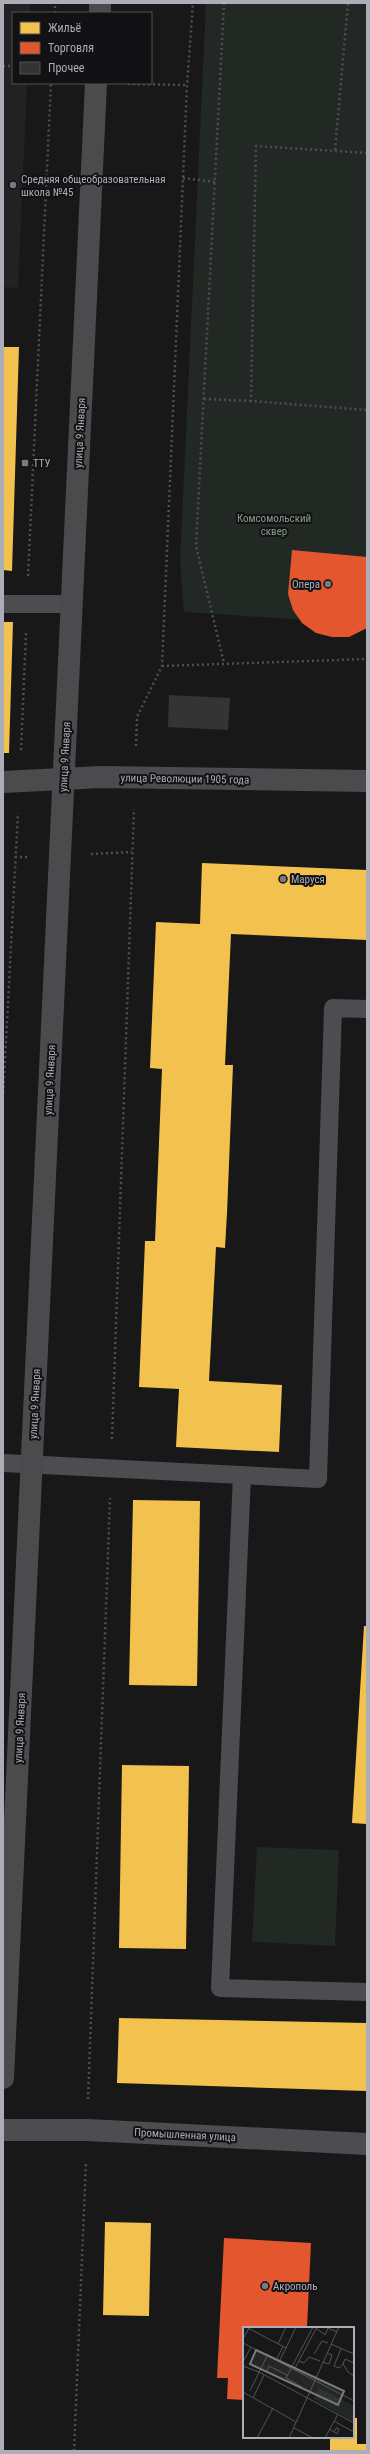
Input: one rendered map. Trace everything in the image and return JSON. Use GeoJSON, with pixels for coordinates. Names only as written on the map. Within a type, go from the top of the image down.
{"type":"FeatureCollection","features":[{"type":"Feature","properties":{"kind":"main road","name":"улица 9 Января"},"geometry":{"type":"LineString","coordinates":[[3,2078],[9,1812],[32,1465],[96,84]]}},
{"type":"Feature","properties":{"kind":"main road","name":"улица Революции 1905 года"},"geometry":{"type":"LineString","coordinates":[[3,782],[64,778],[367,781]]}},
{"type":"Feature","properties":{"kind":"street","name":"Промышленная улица"},"geometry":{"type":"LineString","coordinates":[[3,2130],[87,2130],[367,2144]]}},
{"type":"Feature","properties":{"kind":"lane"},"geometry":{"type":"LineString","coordinates":[[3,604],[72,604]]}},
{"type":"Feature","properties":{"kind":"lane"},"geometry":{"type":"LineString","coordinates":[[3,1463],[318,1479],[333,1008],[367,1009]]}},
{"type":"Feature","properties":{"kind":"lane"},"geometry":{"type":"LineString","coordinates":[[242,1475],[220,1988],[367,1992]]}},
{"type":"Feature","properties":{"kind":"path"},"geometry":{"type":"LineString","coordinates":[[74,2451],[87,2130],[137,717],[162,666],[187,85],[193,3]]}},
{"type":"Feature","properties":{"kind":"path"},"geometry":{"type":"LineString","coordinates":[[224,3],[196,546],[224,663]]}},
{"type":"Feature","properties":{"kind":"path"},"geometry":{"type":"LineString","coordinates":[[335,150],[348,3]]}},
{"type":"Feature","properties":{"kind":"path"},"geometry":{"type":"LineString","coordinates":[[123,84],[187,85]]}},
{"type":"Feature","properties":{"kind":"path"},"geometry":{"type":"LineString","coordinates":[[251,401],[256,146],[367,152]]}},
{"type":"Feature","properties":{"kind":"path"},"geometry":{"type":"LineString","coordinates":[[183,178],[215,182]]}},
{"type":"Feature","properties":{"kind":"path"},"geometry":{"type":"LineString","coordinates":[[204,400],[251,401],[367,410]]}},
{"type":"Feature","properties":{"kind":"path"},"geometry":{"type":"LineString","coordinates":[[162,666],[367,659]]}},
{"type":"Feature","properties":{"kind":"shaded area","name":"Средняя общеобразовательная школа №45"},"geometry":{"type":"Polygon","coordinates":[[[3,3],[31,3],[30,12],[12,12],[12,84],[27,84],[18,288],[3,287],[3,3]]]}},
{"type":"Feature","properties":{"kind":"green space","name":"Комсомольский сквер"},"geometry":{"type":"Polygon","coordinates":[[[206,3],[367,3],[367,624],[184,612],[180,562],[206,3]]]}},
{"type":"Feature","properties":{"kind":"green space"},"geometry":{"type":"Polygon","coordinates":[[[257,1847],[339,1850],[335,1946],[252,1942],[257,1847]]]}},
{"type":"Feature","properties":{"kind":"building: Жильё"},"geometry":{"type":"Polygon","coordinates":[[[3,347],[19,347],[12,571],[3,570],[3,347]]]}},
{"type":"Feature","properties":{"kind":"building: Жильё"},"geometry":{"type":"Polygon","coordinates":[[[3,622],[13,622],[9,753],[3,753],[3,622]]]}},
{"type":"Feature","properties":{"kind":"building: Жильё"},"geometry":{"type":"Polygon","coordinates":[[[202,863],[367,870],[367,940],[231,934],[225,1065],[233,1065],[227,1213],[225,1248],[216,1247],[209,1381],[282,1385],[279,1452],[176,1447],[179,1389],[139,1387],[145,1241],[155,1241],[162,1069],[150,1068],[156,922],[200,924],[202,863]]]}},
{"type":"Feature","properties":{"kind":"building: Жильё"},"geometry":{"type":"Polygon","coordinates":[[[133,1500],[200,1501],[197,1686],[129,1685],[133,1500]]]}},
{"type":"Feature","properties":{"kind":"building: Жильё"},"geometry":{"type":"Polygon","coordinates":[[[364,1626],[367,1626],[367,1824],[352,1823],[364,1626]]]}},
{"type":"Feature","properties":{"kind":"building: Жильё"},"geometry":{"type":"Polygon","coordinates":[[[122,1765],[189,1766],[186,1949],[119,1948],[122,1765]]]}},
{"type":"Feature","properties":{"kind":"building: Жильё"},"geometry":{"type":"Polygon","coordinates":[[[119,2018],[367,2023],[367,2091],[117,2083],[119,2018]]]}},
{"type":"Feature","properties":{"kind":"building: Жильё"},"geometry":{"type":"Polygon","coordinates":[[[105,2222],[151,2223],[149,2316],[103,2315],[105,2222]]]}},
{"type":"Feature","properties":{"kind":"building: Жильё"},"geometry":{"type":"Polygon","coordinates":[[[354,2418],[357,2418],[357,2444],[367,2444],[367,2451],[330,2451],[330,2438],[354,2438],[354,2418]]]}},
{"type":"Feature","properties":{"kind":"building: Торговля","name":"Опера"},"geometry":{"type":"Polygon","coordinates":[[[292,550],[367,557],[367,628],[349,637],[332,637],[316,633],[302,623],[293,610],[288,594],[292,550]]]}},
{"type":"Feature","properties":{"kind":"building: Торговля","name":"Акрополь"},"geometry":{"type":"Polygon","coordinates":[[[224,2238],[311,2243],[307,2327],[243,2327],[243,2400],[227,2399],[228,2378],[217,2378],[224,2238]]]}},
{"type":"Feature","properties":{"kind":"building: Прочее"},"geometry":{"type":"Polygon","coordinates":[[[169,695],[230,698],[228,730],[168,727],[169,695]]]}},
{"type":"Feature","properties":{"kind":"place","name":"Средняя общеобразовательная школа №45"},"geometry":{"type":"Point","coordinates":[13,185]}},
{"type":"Feature","properties":{"kind":"place","name":"ТТУ"},"geometry":{"type":"Point","coordinates":[25,463]}},
{"type":"Feature","properties":{"kind":"place","name":"Опера"},"geometry":{"type":"Point","coordinates":[328,584]}},
{"type":"Feature","properties":{"kind":"place","name":"Маруся"},"geometry":{"type":"Point","coordinates":[283,879]}},
{"type":"Feature","properties":{"kind":"place","name":"Акрополь"},"geometry":{"type":"Point","coordinates":[265,2286]}}]}
